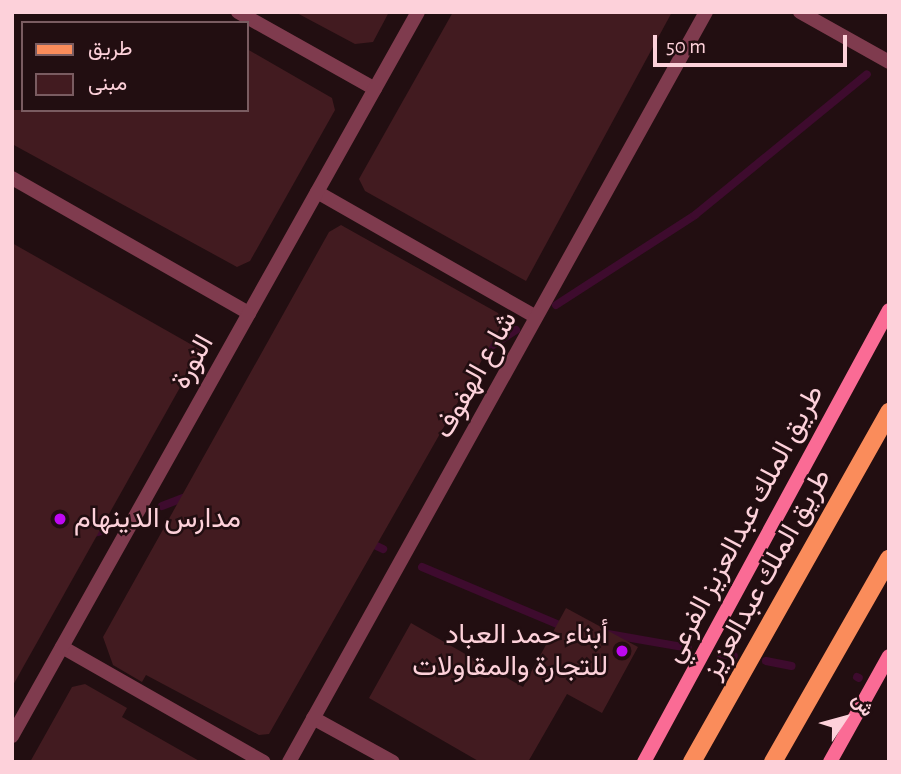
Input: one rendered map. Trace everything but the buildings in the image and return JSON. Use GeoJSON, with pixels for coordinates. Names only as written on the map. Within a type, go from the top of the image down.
{"type":"FeatureCollection","features":[{"type":"Feature","properties":{"kind":"main road","name":"طريق الملك عبدالعزيز الفرعي"},"geometry":{"type":"LineString","coordinates":[[644,762],[889,310]]}},
{"type":"Feature","properties":{"kind":"main road","name":"طريق الملك عبدالعزيز"},"geometry":{"type":"LineString","coordinates":[[692,762],[889,412]]}},
{"type":"Feature","properties":{"kind":"main road"},"geometry":{"type":"LineString","coordinates":[[773,762],[889,559]]}},
{"type":"Feature","properties":{"kind":"main road"},"geometry":{"type":"LineString","coordinates":[[830,762],[889,656]]}},
{"type":"Feature","properties":{"kind":"street"},"geometry":{"type":"LineString","coordinates":[[237,12],[375,89]]}},
{"type":"Feature","properties":{"kind":"street","name":"النورة"},"geometry":{"type":"LineString","coordinates":[[12,736],[418,12]]}},
{"type":"Feature","properties":{"kind":"street","name":"شارع الهفوف"},"geometry":{"type":"LineString","coordinates":[[289,762],[706,12]]}},
{"type":"Feature","properties":{"kind":"street"},"geometry":{"type":"LineString","coordinates":[[800,12],[889,62]]}},
{"type":"Feature","properties":{"kind":"street"},"geometry":{"type":"LineString","coordinates":[[12,178],[249,313]]}},
{"type":"Feature","properties":{"kind":"street"},"geometry":{"type":"LineString","coordinates":[[317,192],[536,317]]}},
{"type":"Feature","properties":{"kind":"street"},"geometry":{"type":"LineString","coordinates":[[62,647],[264,762]]}},
{"type":"Feature","properties":{"kind":"street"},"geometry":{"type":"LineString","coordinates":[[313,718],[393,762]]}},
{"type":"Feature","properties":{"kind":"waterway"},"geometry":{"type":"LineString","coordinates":[[556,305],[695,215],[867,74]]}},
{"type":"Feature","properties":{"kind":"waterway"},"geometry":{"type":"LineString","coordinates":[[481,353],[516,330]]}},
{"type":"Feature","properties":{"kind":"waterway"},"geometry":{"type":"LineString","coordinates":[[162,506],[190,495]]}},
{"type":"Feature","properties":{"kind":"waterway"},"geometry":{"type":"LineString","coordinates":[[89,534],[106,530]]}},
{"type":"Feature","properties":{"kind":"waterway"},"geometry":{"type":"LineString","coordinates":[[366,541],[383,549]]}},
{"type":"Feature","properties":{"kind":"waterway"},"geometry":{"type":"LineString","coordinates":[[422,567],[564,627]]}},
{"type":"Feature","properties":{"kind":"waterway"},"geometry":{"type":"LineString","coordinates":[[608,634],[688,648]]}},
{"type":"Feature","properties":{"kind":"waterway"},"geometry":{"type":"LineString","coordinates":[[720,654],[734,656]]}},
{"type":"Feature","properties":{"kind":"waterway"},"geometry":{"type":"LineString","coordinates":[[766,661],[792,666]]}},
{"type":"Feature","properties":{"kind":"place","name":"مدارس الدينهام"},"geometry":{"type":"Point","coordinates":[60,519]}},
{"type":"Feature","properties":{"kind":"place","name":"أبناء حمد العباد للتجارة والمقاولات"},"geometry":{"type":"Point","coordinates":[622,651]}}]}
